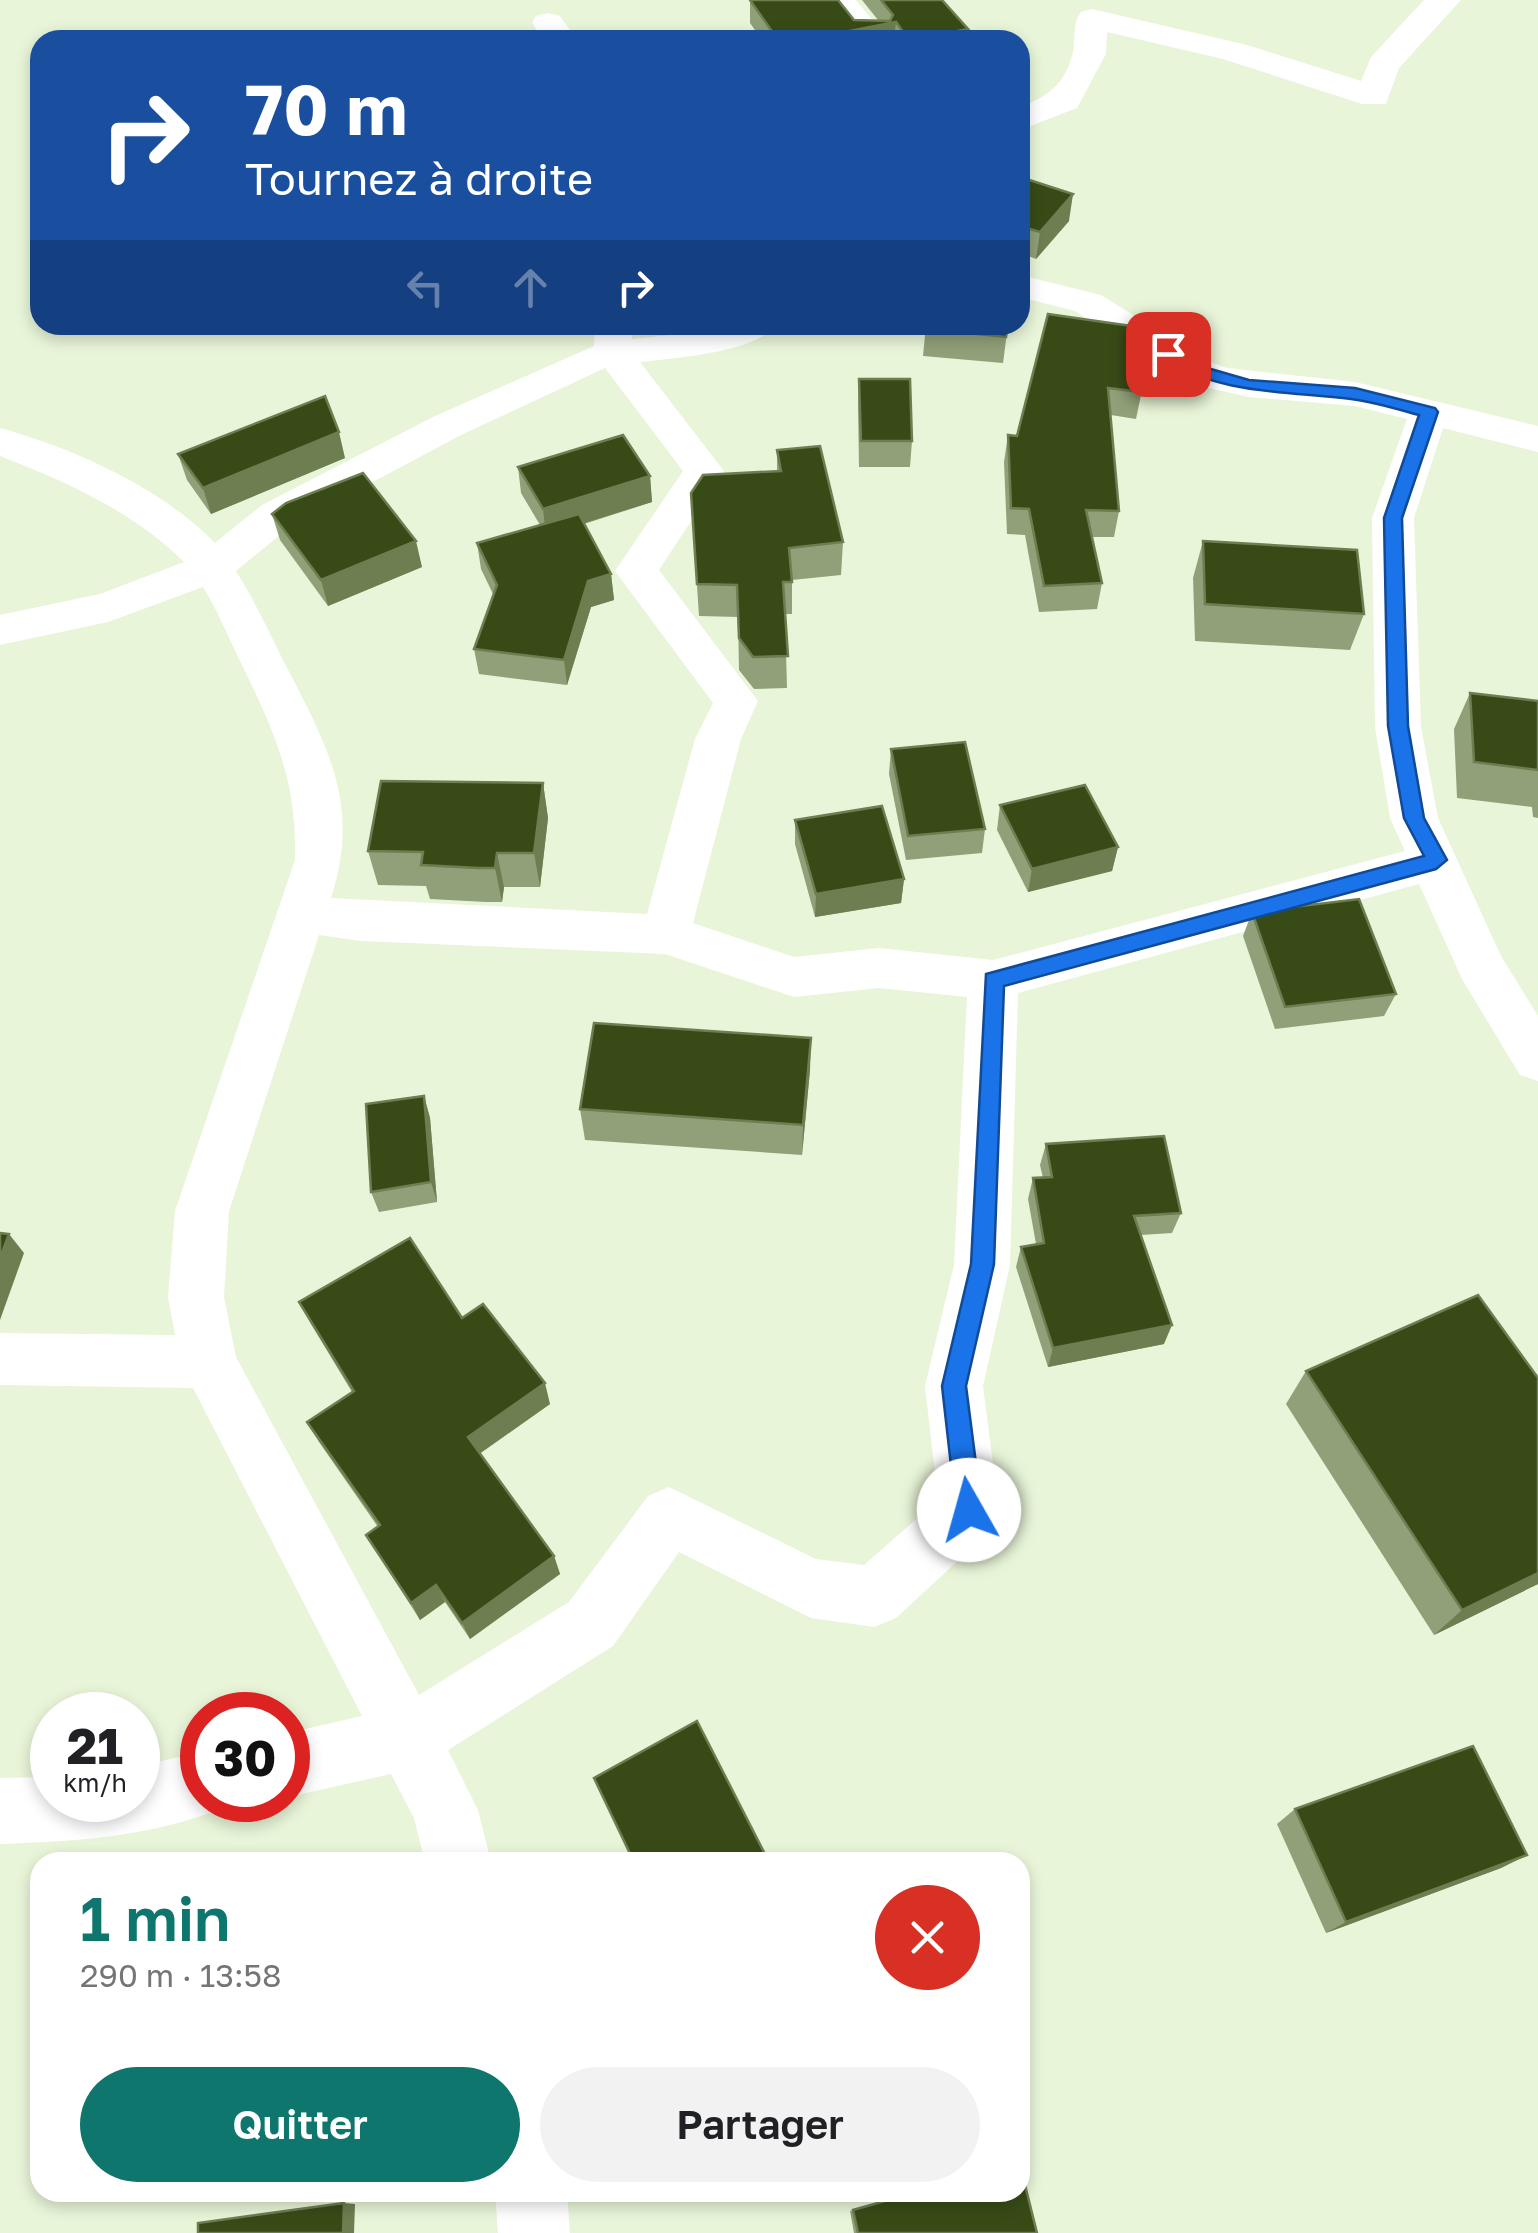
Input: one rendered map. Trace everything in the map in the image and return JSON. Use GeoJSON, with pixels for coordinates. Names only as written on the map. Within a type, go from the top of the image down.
{"type":"FeatureCollection","features":[{"type":"Feature","properties":{"kind":"street"},"geometry":{"type":"LineString","coordinates":[[840,0],[866,30]]}},
{"type":"Feature","properties":{"kind":"street"},"geometry":{"type":"LineString","coordinates":[[1030,116],[1065,101],[1089,54],[1092,19],[1292,67],[1374,97],[1383,64],[1398,55],[1412,29],[1445,0]]}},
{"type":"Feature","properties":{"kind":"street"},"geometry":{"type":"LineString","coordinates":[[1030,288],[1088,303],[1191,369],[1218,378],[1249,385],[1355,394],[1538,439]]}},
{"type":"Feature","properties":{"kind":"street"},"geometry":{"type":"LineString","coordinates":[[0,630],[108,607],[213,567],[277,515],[447,426],[587,361],[613,339],[703,343],[727,335]]}},
{"type":"Feature","properties":{"kind":"street"},"geometry":{"type":"LineString","coordinates":[[613,339],[704,471],[636,572],[736,701],[718,739],[666,934]]}},
{"type":"Feature","properties":{"kind":"street"},"geometry":{"type":"LineString","coordinates":[[1429,412],[1393,518],[1398,726],[1414,818],[1480,965],[1538,1060]]}},
{"type":"Feature","properties":{"kind":"street"},"geometry":{"type":"LineString","coordinates":[[0,440],[98,483],[163,522],[213,567],[304,744],[321,808],[319,860],[202,1211],[196,1297],[209,1362],[446,1810],[456,1852]]}},
{"type":"Feature","properties":{"kind":"street"},"geometry":{"type":"LineString","coordinates":[[301,914],[361,922],[666,934],[794,976],[879,968],[993,980],[1436,860]]}},
{"type":"Feature","properties":{"kind":"street"},"geometry":{"type":"LineString","coordinates":[[310,1760],[408,1738],[591,1624],[669,1516],[811,1588],[874,1597],[969,1510],[954,1386],[982,1264],[993,980]]}},
{"type":"Feature","properties":{"kind":"street"},"geometry":{"type":"LineString","coordinates":[[0,1359],[209,1362]]}},
{"type":"Feature","properties":{"kind":"street"},"geometry":{"type":"LineString","coordinates":[[0,1810],[30,1809]]}},
{"type":"Feature","properties":{"kind":"street"},"geometry":{"type":"LineString","coordinates":[[532,2202],[534,2233]]}},
{"type":"Feature","properties":{"kind":"building"},"geometry":{"type":"Polygon","coordinates":[[[750,0],[838,0],[854,20],[890,21],[893,15],[881,0],[942,0],[968,29],[902,30],[896,22],[855,30],[771,30],[750,0]]]}},
{"type":"Feature","properties":{"kind":"building"},"geometry":{"type":"Polygon","coordinates":[[[1030,180],[1073,194],[1040,232],[1030,229],[1030,180]]]}},
{"type":"Feature","properties":{"kind":"building"},"geometry":{"type":"Polygon","coordinates":[[[1048,314],[1138,327],[1153,337],[1141,392],[1108,388],[1119,511],[1086,510],[1102,583],[1044,586],[1029,509],[1011,508],[1008,435],[1017,436],[1048,314]]]}},
{"type":"Feature","properties":{"kind":"building"},"geometry":{"type":"Polygon","coordinates":[[[859,379],[910,379],[912,441],[861,441],[859,379]]]}},
{"type":"Feature","properties":{"kind":"building"},"geometry":{"type":"Polygon","coordinates":[[[325,396],[339,432],[203,488],[178,454],[325,396]]]}},
{"type":"Feature","properties":{"kind":"building"},"geometry":{"type":"Polygon","coordinates":[[[623,435],[650,476],[543,509],[518,467],[623,435]]]}},
{"type":"Feature","properties":{"kind":"building"},"geometry":{"type":"Polygon","coordinates":[[[820,446],[843,542],[789,548],[792,582],[783,582],[788,656],[753,657],[739,638],[737,585],[697,584],[691,493],[703,475],[781,471],[777,450],[820,446]]]}},
{"type":"Feature","properties":{"kind":"building"},"geometry":{"type":"Polygon","coordinates":[[[363,473],[416,541],[321,580],[272,514],[286,503],[363,473]]]}},
{"type":"Feature","properties":{"kind":"building"},"geometry":{"type":"Polygon","coordinates":[[[579,514],[611,574],[588,581],[564,660],[474,649],[497,585],[477,543],[579,514]]]}},
{"type":"Feature","properties":{"kind":"building"},"geometry":{"type":"Polygon","coordinates":[[[1203,541],[1357,550],[1364,614],[1205,604],[1203,541]]]}},
{"type":"Feature","properties":{"kind":"building"},"geometry":{"type":"Polygon","coordinates":[[[1470,693],[1538,701],[1538,770],[1474,762],[1470,693]]]}},
{"type":"Feature","properties":{"kind":"building"},"geometry":{"type":"Polygon","coordinates":[[[965,742],[985,829],[908,836],[891,749],[965,742]]]}},
{"type":"Feature","properties":{"kind":"building"},"geometry":{"type":"Polygon","coordinates":[[[381,781],[543,783],[534,853],[497,853],[495,868],[478,868],[421,865],[423,852],[368,851],[381,781]]]}},
{"type":"Feature","properties":{"kind":"building"},"geometry":{"type":"Polygon","coordinates":[[[1085,785],[1118,847],[1032,869],[1000,805],[1085,785]]]}},
{"type":"Feature","properties":{"kind":"building"},"geometry":{"type":"Polygon","coordinates":[[[882,806],[904,879],[816,894],[795,820],[882,806]]]}},
{"type":"Feature","properties":{"kind":"building"},"geometry":{"type":"Polygon","coordinates":[[[1359,899],[1396,994],[1285,1007],[1252,912],[1359,899]]]}},
{"type":"Feature","properties":{"kind":"building"},"geometry":{"type":"Polygon","coordinates":[[[594,1023],[811,1038],[803,1125],[580,1109],[594,1023]]]}},
{"type":"Feature","properties":{"kind":"building"},"geometry":{"type":"Polygon","coordinates":[[[424,1096],[431,1182],[371,1192],[366,1104],[424,1096]]]}},
{"type":"Feature","properties":{"kind":"building"},"geometry":{"type":"Polygon","coordinates":[[[1164,1136],[1181,1213],[1134,1216],[1172,1325],[1053,1348],[1021,1247],[1044,1243],[1033,1178],[1052,1177],[1046,1144],[1164,1136]]]}},
{"type":"Feature","properties":{"kind":"building"},"geometry":{"type":"Polygon","coordinates":[[[0,1233],[9,1234],[0,1258],[0,1233]]]}},
{"type":"Feature","properties":{"kind":"building"},"geometry":{"type":"Polygon","coordinates":[[[410,1238],[462,1318],[483,1304],[545,1383],[468,1437],[554,1556],[462,1623],[436,1585],[411,1603],[366,1535],[380,1525],[307,1422],[354,1391],[299,1302],[410,1238]]]}},
{"type":"Feature","properties":{"kind":"building"},"geometry":{"type":"Polygon","coordinates":[[[1478,1295],[1538,1378],[1538,1573],[1462,1610],[1306,1371],[1478,1295]]]}},
{"type":"Feature","properties":{"kind":"building"},"geometry":{"type":"Polygon","coordinates":[[[697,1721],[764,1852],[629,1852],[594,1778],[697,1721]]]}},
{"type":"Feature","properties":{"kind":"building"},"geometry":{"type":"Polygon","coordinates":[[[1473,1746],[1527,1855],[1346,1922],[1295,1809],[1473,1746]]]}},
{"type":"Feature","properties":{"kind":"building"},"geometry":{"type":"Polygon","coordinates":[[[881,2202],[1029,2202],[1037,2233],[858,2233],[853,2210],[881,2202]]]}},
{"type":"Feature","properties":{"kind":"building"},"geometry":{"type":"Polygon","coordinates":[[[344,2203],[343,2233],[198,2233],[198,2223],[344,2203]]]}},
{"type":"Feature","properties":{"kind":"route"},"geometry":{"type":"LineString","coordinates":[[969,1510],[954,1386],[982,1264],[993,980],[1436,860],[1414,818],[1398,726],[1393,518],[1429,412],[1355,394],[1249,385],[1191,369],[1168,354]]}}]}
